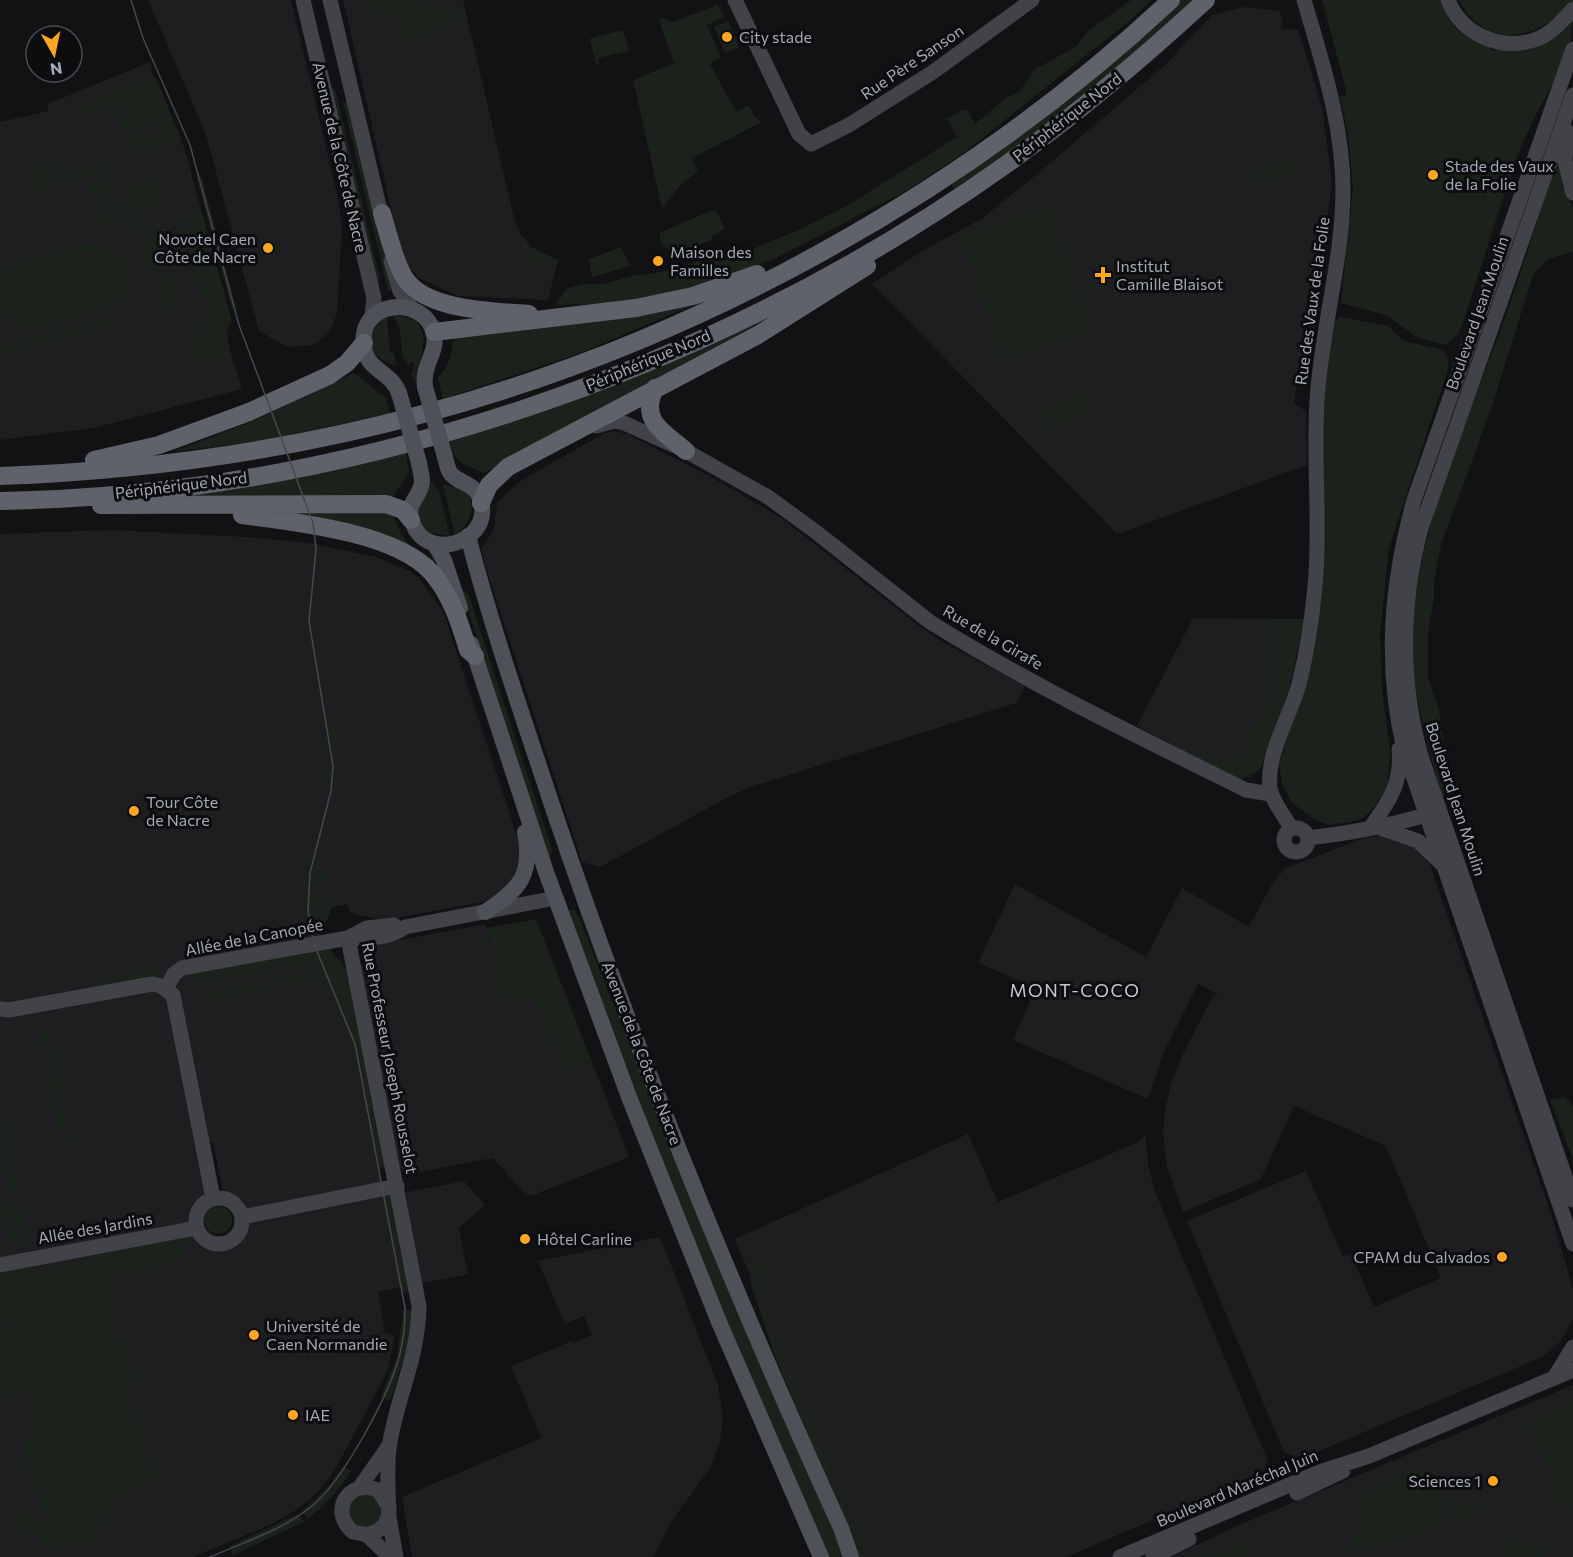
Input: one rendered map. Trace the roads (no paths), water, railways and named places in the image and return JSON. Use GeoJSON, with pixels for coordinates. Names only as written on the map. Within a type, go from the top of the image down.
{"type":"FeatureCollection","features":[{"type":"Feature","properties":{"kind":"highway","name":"Périphérique Nord"},"geometry":{"type":"LineString","coordinates":[[0,476],[198,460],[294,444],[426,413],[581,362],[685,320],[772,277],[906,203],[988,149],[1065,92],[1171,0]]}},
{"type":"Feature","properties":{"kind":"highway","name":"Périphérique Nord"},"geometry":{"type":"LineString","coordinates":[[0,501],[68,499],[181,487],[269,473],[399,445],[521,410],[599,382],[692,343],[786,297],[849,264],[966,192],[1080,110],[1151,51],[1206,0]]}},
{"type":"Feature","properties":{"kind":"highway"},"geometry":{"type":"LineString","coordinates":[[481,503],[489,485],[502,472],[795,313],[957,208],[966,192]]}},
{"type":"Feature","properties":{"kind":"highway"},"geometry":{"type":"LineString","coordinates":[[381,213],[402,274],[422,293],[435,300],[475,309],[572,317]]}},
{"type":"Feature","properties":{"kind":"highway"},"geometry":{"type":"LineString","coordinates":[[434,332],[572,317],[636,308],[693,296],[760,272],[858,230]]}},
{"type":"Feature","properties":{"kind":"highway"},"geometry":{"type":"LineString","coordinates":[[24,475],[46,466],[104,459],[135,452],[217,426],[321,380],[347,363],[364,343]]}},
{"type":"Feature","properties":{"kind":"highway"},"geometry":{"type":"LineString","coordinates":[[655,388],[650,401],[650,416],[657,428],[686,451]]}},
{"type":"Feature","properties":{"kind":"highway"},"geometry":{"type":"LineString","coordinates":[[68,499],[87,505],[206,507],[386,504],[403,510],[411,520]]}},
{"type":"Feature","properties":{"kind":"highway"},"geometry":{"type":"LineString","coordinates":[[206,507],[223,513],[326,528],[376,541],[412,556],[432,573],[445,591],[468,650],[475,656]]}},
{"type":"Feature","properties":{"kind":"main road"},"geometry":{"type":"LineString","coordinates":[[384,311],[403,307],[413,310]]}},
{"type":"Feature","properties":{"kind":"main road","name":"Avenue de la Côte de Nacre"},"geometry":{"type":"LineString","coordinates":[[413,310],[430,324],[434,332]]}},
{"type":"Feature","properties":{"kind":"main road","name":"Avenue de la Côte de Nacre"},"geometry":{"type":"LineString","coordinates":[[364,343],[365,327],[384,311]]}},
{"type":"Feature","properties":{"kind":"main road"},"geometry":{"type":"LineString","coordinates":[[434,332],[434,349],[425,368],[425,387],[450,473],[471,486],[481,503],[479,521],[459,541],[435,545]]}},
{"type":"Feature","properties":{"kind":"main road"},"geometry":{"type":"LineString","coordinates":[[364,343],[368,360],[391,378],[399,393],[419,463],[422,482],[411,504],[411,520]]}},
{"type":"Feature","properties":{"kind":"main road","name":"Avenue de la Côte de Nacre"},"geometry":{"type":"LineString","coordinates":[[411,520],[421,537],[435,545],[444,560],[508,761],[555,898],[629,1097],[719,1322],[821,1557]]}},
{"type":"Feature","properties":{"kind":"main road","name":"Avenue de la Côte de Nacre"},"geometry":{"type":"LineString","coordinates":[[459,541],[623,1008],[749,1325],[841,1527],[851,1557]]}},
{"type":"Feature","properties":{"kind":"main road"},"geometry":{"type":"LineString","coordinates":[[485,912],[517,887],[527,866],[526,838],[508,761]]}},
{"type":"Feature","properties":{"kind":"main road"},"geometry":{"type":"LineString","coordinates":[[568,854],[566,874],[555,898],[573,906],[582,917],[608,985],[623,1008]]}},
{"type":"Feature","properties":{"kind":"street","name":"Avenue de la Côte de Nacre"},"geometry":{"type":"LineString","coordinates":[[303,0],[374,298],[384,311]]}},
{"type":"Feature","properties":{"kind":"street","name":"Avenue de la Côte de Nacre"},"geometry":{"type":"LineString","coordinates":[[330,0],[396,281],[413,310]]}},
{"type":"Feature","properties":{"kind":"street","name":"Rue Père Sanson"},"geometry":{"type":"LineString","coordinates":[[735,0],[773,85],[799,134],[807,143],[817,142],[889,101],[1032,0]]}},
{"type":"Feature","properties":{"kind":"street","name":"Rue des Vaux de la Folie"},"geometry":{"type":"LineString","coordinates":[[1271,794],[1270,778],[1276,751],[1298,686],[1312,618],[1316,572],[1317,403],[1321,350],[1341,221],[1343,192],[1336,117],[1304,0]]}},
{"type":"Feature","properties":{"kind":"street"},"geometry":{"type":"LineString","coordinates":[[1448,0],[1458,18],[1481,37],[1513,44],[1539,38],[1561,23],[1573,9]]}},
{"type":"Feature","properties":{"kind":"street"},"geometry":{"type":"LineString","coordinates":[[1371,827],[1395,790],[1400,768],[1391,643],[1392,604],[1400,550],[1414,500],[1573,48]]}},
{"type":"Feature","properties":{"kind":"street"},"geometry":{"type":"LineString","coordinates":[[1573,95],[1564,149],[1573,193]]}},
{"type":"Feature","properties":{"kind":"street","name":"Boulevard Jean Moulin"},"geometry":{"type":"LineString","coordinates":[[1573,95],[1415,551],[1407,603],[1406,669],[1413,727],[1431,809],[1573,1200]]}},
{"type":"Feature","properties":{"kind":"street","name":"Rue de la Girafe"},"geometry":{"type":"LineString","coordinates":[[583,426],[615,421],[624,423],[686,451],[793,513],[930,622],[953,636],[1238,786],[1271,794]]}},
{"type":"Feature","properties":{"kind":"street"},"geometry":{"type":"LineString","coordinates":[[1394,707],[1404,749],[1431,809],[1443,867],[1573,1244]]}},
{"type":"Feature","properties":{"kind":"street"},"geometry":{"type":"LineString","coordinates":[[1271,794],[1291,828]]}},
{"type":"Feature","properties":{"kind":"street"},"geometry":{"type":"LineString","coordinates":[[1308,838],[1389,826],[1431,809]]}},
{"type":"Feature","properties":{"kind":"street"},"geometry":{"type":"LineString","coordinates":[[1371,827],[1405,835],[1418,842],[1436,856],[1443,867]]}},
{"type":"Feature","properties":{"kind":"street"},"geometry":{"type":"LineString","coordinates":[[1291,828],[1300,828],[1308,838],[1307,845],[1302,851],[1290,851],[1284,841],[1285,834],[1291,828]]}},
{"type":"Feature","properties":{"kind":"street","name":"Allée de la Canopée"},"geometry":{"type":"LineString","coordinates":[[166,989],[174,974],[182,968],[348,938],[369,939],[396,933],[405,927],[555,898]]}},
{"type":"Feature","properties":{"kind":"street","name":"Rue Professeur Joseph Rousselot"},"geometry":{"type":"LineString","coordinates":[[348,938],[418,1294],[418,1341],[390,1444]]}},
{"type":"Feature","properties":{"kind":"street"},"geometry":{"type":"LineString","coordinates":[[0,1009],[9,1010],[152,984],[166,989],[174,997],[213,1198]]}},
{"type":"Feature","properties":{"kind":"street","name":"Rue Professeur Joseph Rousselot"},"geometry":{"type":"LineString","coordinates":[[242,1217],[397,1186]]}},
{"type":"Feature","properties":{"kind":"street"},"geometry":{"type":"LineString","coordinates":[[213,1198],[221,1198],[235,1204],[242,1217],[236,1237],[225,1244],[207,1242],[196,1228],[195,1220],[201,1206],[213,1198]]}},
{"type":"Feature","properties":{"kind":"street","name":"Allée des Jardins"},"geometry":{"type":"LineString","coordinates":[[0,1264],[196,1228]]}},
{"type":"Feature","properties":{"kind":"street"},"geometry":{"type":"LineString","coordinates":[[1554,1378],[1573,1347]]}},
{"type":"Feature","properties":{"kind":"street","name":"Boulevard Maréchal Juin"},"geometry":{"type":"LineString","coordinates":[[1120,1557],[1320,1472],[1369,1456],[1573,1370]]}},
{"type":"Feature","properties":{"kind":"street"},"geometry":{"type":"LineString","coordinates":[[390,1444],[360,1487],[349,1493],[342,1503],[342,1516],[353,1532],[367,1535],[390,1557]]}},
{"type":"Feature","properties":{"kind":"street"},"geometry":{"type":"LineString","coordinates":[[390,1444],[389,1512],[396,1557]]}},
{"type":"Feature","properties":{"kind":"street","name":"Boulevard Maréchal Juin"},"geometry":{"type":"LineString","coordinates":[[1153,1557],[1174,1545],[1324,1482],[1369,1456]]}},
{"type":"Feature","properties":{"kind":"street"},"geometry":{"type":"LineString","coordinates":[[360,1487],[378,1490],[389,1512],[384,1527],[367,1535]]}},
{"type":"Feature","properties":{"kind":"tram line"},"geometry":{"type":"LineString","coordinates":[[131,0],[143,38],[190,145],[239,325],[313,523],[316,549],[309,621],[333,766],[331,791],[310,873],[308,911],[314,944],[355,1044],[405,1308],[402,1342],[395,1370],[364,1435],[338,1477],[312,1506],[289,1522],[210,1557]]}},
{"type":"Feature","properties":{"kind":"place","name":"City stade"},"geometry":{"type":"Point","coordinates":[727,37]}},
{"type":"Feature","properties":{"kind":"place","name":"Stade des Vaux de la Folie"},"geometry":{"type":"Point","coordinates":[1433,175]}},
{"type":"Feature","properties":{"kind":"place","name":"Novotel Caen Côte de Nacre"},"geometry":{"type":"Point","coordinates":[268,248]}},
{"type":"Feature","properties":{"kind":"place","name":"Maison des Familles"},"geometry":{"type":"Point","coordinates":[658,261]}},
{"type":"Feature","properties":{"kind":"place","name":"Institut Camille Blaisot"},"geometry":{"type":"Point","coordinates":[1103,275]}},
{"type":"Feature","properties":{"kind":"place","name":"Tour Côte de Nacre"},"geometry":{"type":"Point","coordinates":[134,811]}},
{"type":"Feature","properties":{"kind":"place","name":"Hôtel Carline"},"geometry":{"type":"Point","coordinates":[525,1239]}},
{"type":"Feature","properties":{"kind":"place","name":"CPAM du Calvados"},"geometry":{"type":"Point","coordinates":[1502,1257]}},
{"type":"Feature","properties":{"kind":"place","name":"Université de Caen Normandie"},"geometry":{"type":"Point","coordinates":[254,1335]}},
{"type":"Feature","properties":{"kind":"place","name":"IAE"},"geometry":{"type":"Point","coordinates":[293,1415]}},
{"type":"Feature","properties":{"kind":"place","name":"Sciences 1"},"geometry":{"type":"Point","coordinates":[1493,1481]}},
{"type":"Feature","properties":{"kind":"district","name":"MONT-COCO"},"geometry":{"type":"Point","coordinates":[1075,991]}}]}
